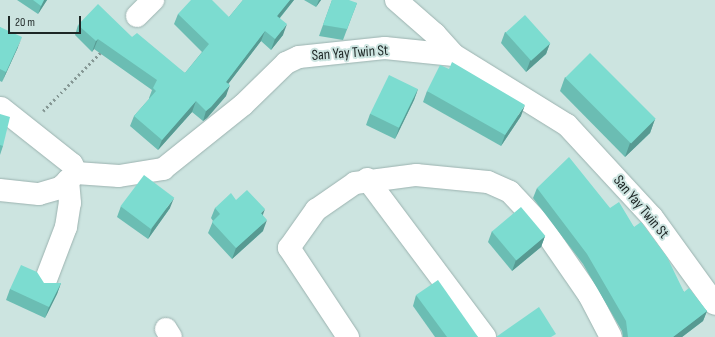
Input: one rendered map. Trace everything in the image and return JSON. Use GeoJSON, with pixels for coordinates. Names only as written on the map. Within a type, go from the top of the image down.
{"type":"FeatureCollection","features":[{"type":"Feature","properties":{"kind":"street"},"geometry":{"type":"LineString","coordinates":[[136,16],[153,0]]}},
{"type":"Feature","properties":{"kind":"street"},"geometry":{"type":"LineString","coordinates":[[396,0],[435,34],[454,55]]}},
{"type":"Feature","properties":{"kind":"street","name":"San Yay Twin St"},"geometry":{"type":"LineString","coordinates":[[72,177],[119,176],[163,170],[243,105],[286,63],[299,56],[385,48],[454,55],[568,125],[652,217],[715,304]]}},
{"type":"Feature","properties":{"kind":"street"},"geometry":{"type":"LineString","coordinates":[[1,108],[72,164],[72,177],[66,227],[45,282]]}},
{"type":"Feature","properties":{"kind":"street"},"geometry":{"type":"LineString","coordinates":[[348,337],[289,248],[316,210],[367,179],[416,175],[488,182],[510,192],[540,224],[589,295],[611,337]]}},
{"type":"Feature","properties":{"kind":"street"},"geometry":{"type":"LineString","coordinates":[[0,190],[39,194],[60,188],[72,177]]}},
{"type":"Feature","properties":{"kind":"street"},"geometry":{"type":"LineString","coordinates":[[367,179],[485,337]]}},
{"type":"Feature","properties":{"kind":"path"},"geometry":{"type":"LineString","coordinates":[[27,127],[104,49]]}},
{"type":"Feature","properties":{"kind":"building"},"geometry":{"type":"Polygon","coordinates":[[[33,0],[44,0],[41,6],[33,0]]]}},
{"type":"Feature","properties":{"kind":"building"},"geometry":{"type":"Polygon","coordinates":[[[191,0],[212,0],[229,17],[243,0],[290,0],[277,16],[287,24],[275,39],[265,31],[226,82],[230,85],[211,107],[206,111],[196,101],[162,140],[134,116],[156,91],[153,88],[157,80],[98,39],[96,41],[78,25],[98,4],[132,37],[137,33],[185,73],[209,44],[178,14],[191,0]]]}},
{"type":"Feature","properties":{"kind":"building"},"geometry":{"type":"Polygon","coordinates":[[[332,0],[349,0],[357,3],[347,29],[323,25],[332,0]]]}},
{"type":"Feature","properties":{"kind":"building"},"geometry":{"type":"Polygon","coordinates":[[[525,15],[550,43],[531,61],[506,32],[525,15]]]}},
{"type":"Feature","properties":{"kind":"building"},"geometry":{"type":"Polygon","coordinates":[[[0,27],[22,37],[6,72],[0,69],[0,27]]]}},
{"type":"Feature","properties":{"kind":"building"},"geometry":{"type":"Polygon","coordinates":[[[590,53],[656,119],[631,144],[565,78],[590,53]]]}},
{"type":"Feature","properties":{"kind":"building"},"geometry":{"type":"Polygon","coordinates":[[[452,62],[525,105],[505,135],[427,91],[440,65],[449,69],[452,62]]]}},
{"type":"Feature","properties":{"kind":"building"},"geometry":{"type":"Polygon","coordinates":[[[389,75],[418,89],[399,128],[370,114],[389,75]]]}},
{"type":"Feature","properties":{"kind":"building"},"geometry":{"type":"Polygon","coordinates":[[[0,114],[10,117],[3,146],[0,145],[0,114]]]}},
{"type":"Feature","properties":{"kind":"building"},"geometry":{"type":"Polygon","coordinates":[[[569,157],[610,208],[619,202],[634,227],[641,222],[667,257],[684,292],[689,288],[707,311],[673,337],[628,337],[626,321],[587,254],[537,188],[569,157]]]}},
{"type":"Feature","properties":{"kind":"building"},"geometry":{"type":"Polygon","coordinates":[[[144,175],[174,198],[151,229],[121,206],[144,175]]]}},
{"type":"Feature","properties":{"kind":"building"},"geometry":{"type":"Polygon","coordinates":[[[247,190],[265,209],[261,213],[267,220],[236,248],[212,222],[220,214],[215,208],[231,193],[236,200],[247,190]]]}},
{"type":"Feature","properties":{"kind":"building"},"geometry":{"type":"Polygon","coordinates":[[[521,207],[545,236],[516,261],[492,231],[521,207]]]}},
{"type":"Feature","properties":{"kind":"building"},"geometry":{"type":"Polygon","coordinates":[[[21,265],[37,272],[44,283],[61,283],[49,307],[10,289],[21,265]]]}},
{"type":"Feature","properties":{"kind":"building"},"geometry":{"type":"Polygon","coordinates":[[[438,280],[478,337],[447,337],[416,295],[438,280]]]}},
{"type":"Feature","properties":{"kind":"building"},"geometry":{"type":"Polygon","coordinates":[[[539,307],[556,334],[551,337],[496,337],[539,307]]]}}]}
